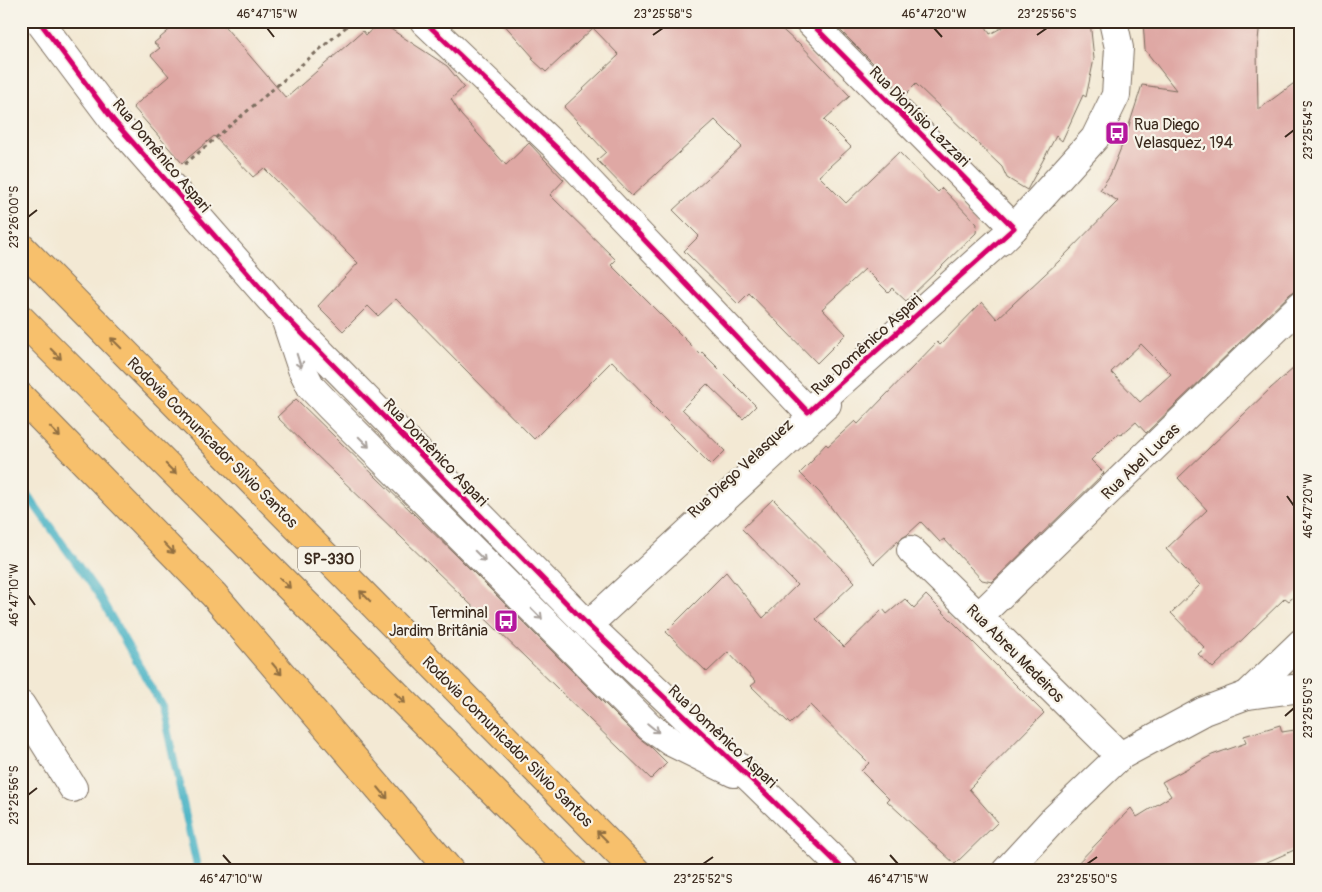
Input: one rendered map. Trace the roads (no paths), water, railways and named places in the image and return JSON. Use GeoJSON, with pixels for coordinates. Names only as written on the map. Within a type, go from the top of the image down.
{"type":"FeatureCollection","features":[{"type":"Feature","properties":{"kind":"main road","name":"Rodovia Comunicador Silvio Santos"},"geometry":{"type":"LineString","coordinates":[[21,247],[636,871]]}},
{"type":"Feature","properties":{"kind":"main road","name":"SP-330"},"geometry":{"type":"LineString","coordinates":[[21,319],[573,871]]}},
{"type":"Feature","properties":{"kind":"main road"},"geometry":{"type":"LineString","coordinates":[[21,397],[214,595],[450,871]]}},
{"type":"Feature","properties":{"kind":"street","name":"Rua Domênico Aspari"},"geometry":{"type":"LineString","coordinates":[[39,21],[114,121],[284,315],[588,625],[845,871]]}},
{"type":"Feature","properties":{"kind":"street","name":"Rua Domênico Aspari"},"geometry":{"type":"LineString","coordinates":[[424,21],[558,149],[808,412],[1014,228]]}},
{"type":"Feature","properties":{"kind":"street","name":"Rua Dionísio Lazzari"},"geometry":{"type":"LineString","coordinates":[[809,21],[1014,228]]}},
{"type":"Feature","properties":{"kind":"street","name":"Rua Diego Velasquez"},"geometry":{"type":"LineString","coordinates":[[588,625],[1014,228],[1094,138],[1116,95],[1119,48],[1113,21]]}},
{"type":"Feature","properties":{"kind":"street","name":"Rua Abel Lucas"},"geometry":{"type":"LineString","coordinates":[[979,616],[1301,305]]}},
{"type":"Feature","properties":{"kind":"street"},"geometry":{"type":"LineString","coordinates":[[284,315],[302,369],[311,387],[650,727],[671,742],[754,782]]}},
{"type":"Feature","properties":{"kind":"street","name":"Rua Abreu Medeiros"},"geometry":{"type":"LineString","coordinates":[[911,550],[1120,756]]}},
{"type":"Feature","properties":{"kind":"street"},"geometry":{"type":"LineString","coordinates":[[1247,695],[1301,643]]}},
{"type":"Feature","properties":{"kind":"street"},"geometry":{"type":"LineString","coordinates":[[1006,871],[1052,821],[1120,756],[1204,711],[1247,695],[1301,688]]}},
{"type":"Feature","properties":{"kind":"street"},"geometry":{"type":"LineString","coordinates":[[21,705],[73,788]]}},
{"type":"Feature","properties":{"kind":"waterway"},"geometry":{"type":"LineString","coordinates":[[21,486],[97,592],[162,706],[198,871]]}},
{"type":"Feature","properties":{"kind":"place","name":"Rua Diego Velasquez, 194"},"geometry":{"type":"Point","coordinates":[1117,133]}},
{"type":"Feature","properties":{"kind":"place","name":"Terminal Jardim Britânia"},"geometry":{"type":"Point","coordinates":[506,621]}}]}
